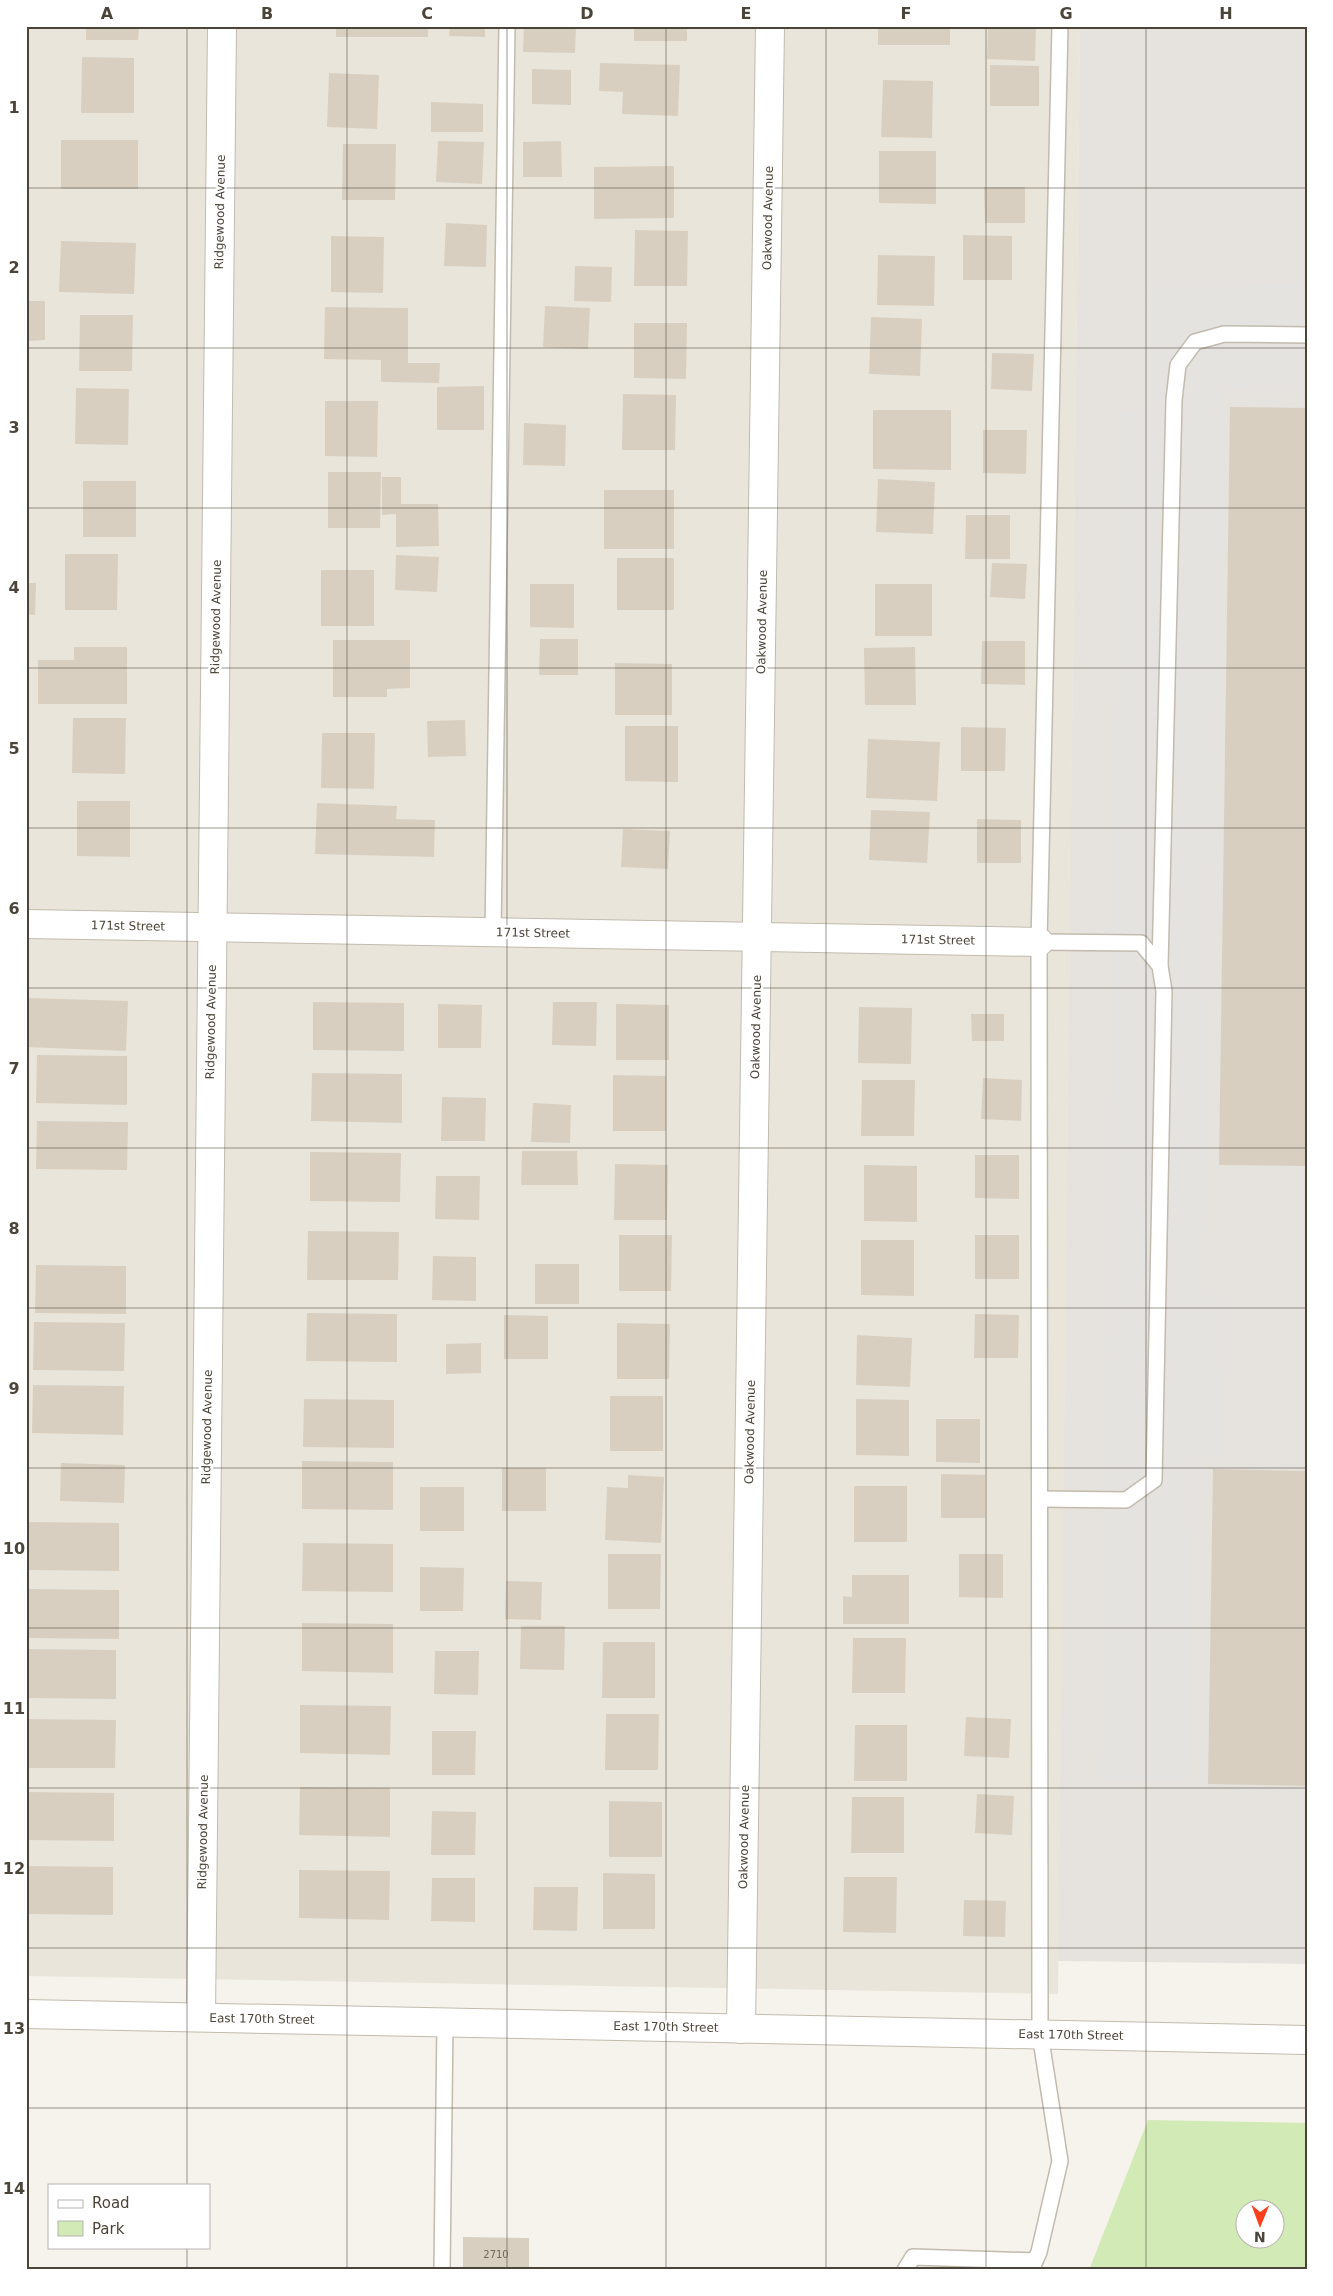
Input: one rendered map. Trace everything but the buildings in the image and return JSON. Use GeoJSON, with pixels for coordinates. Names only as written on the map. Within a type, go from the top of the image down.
{"type":"FeatureCollection","features":[{"type":"Feature","properties":{"kind":"street","name":"Ridgewood Avenue"},"geometry":{"type":"LineString","coordinates":[[201,2017],[222,26]]}},
{"type":"Feature","properties":{"kind":"street","name":"Oakwood Avenue"},"geometry":{"type":"LineString","coordinates":[[741,2029],[770,26]]}},
{"type":"Feature","properties":{"kind":"street","name":"171st Street"},"geometry":{"type":"LineString","coordinates":[[26,924],[1039,942]]}},
{"type":"Feature","properties":{"kind":"street","name":"East 170th Street"},"geometry":{"type":"LineString","coordinates":[[26,2014],[1307,2040]]}},
{"type":"Feature","properties":{"kind":"lane"},"geometry":{"type":"LineString","coordinates":[[493,932],[507,26]]}},
{"type":"Feature","properties":{"kind":"lane"},"geometry":{"type":"LineString","coordinates":[[905,2270],[913,2257],[1033,2265],[1060,2160],[1040,2034],[1039,942],[1060,26]]}},
{"type":"Feature","properties":{"kind":"lane"},"geometry":{"type":"LineString","coordinates":[[1040,1499],[1126,1500],[1154,1480],[1164,991],[1160,966],[1174,400],[1178,365],[1195,342],[1224,334],[1307,335]]}},
{"type":"Feature","properties":{"kind":"lane"},"geometry":{"type":"LineString","coordinates":[[1039,942],[1141,943],[1160,966]]}},
{"type":"Feature","properties":{"kind":"lane"},"geometry":{"type":"LineString","coordinates":[[442,2270],[445,2022]]}},
{"type":"Feature","properties":{"kind":"shaded area"},"geometry":{"type":"Polygon","coordinates":[[[26,26],[1080,26],[1058,1994],[26,1976],[26,26]]]}},
{"type":"Feature","properties":{"kind":"shaded area"},"geometry":{"type":"Polygon","coordinates":[[[1080,26],[1307,26],[1307,1964],[1058,1961],[1080,26]]]}},
{"type":"Feature","properties":{"kind":"shaded area"},"geometry":{"type":"Polygon","coordinates":[[[1147,281],[1307,283],[1307,391],[1223,389],[1222,411],[1226,411],[1203,1292],[1229,1293],[1224,1457],[1196,1458],[1190,1781],[1098,1780],[1119,412],[1146,412],[1147,281]]]}},
{"type":"Feature","properties":{"kind":"green space"},"geometry":{"type":"Polygon","coordinates":[[[1148,2120],[1307,2123],[1307,2270],[1089,2270],[1148,2120]]]}}]}
